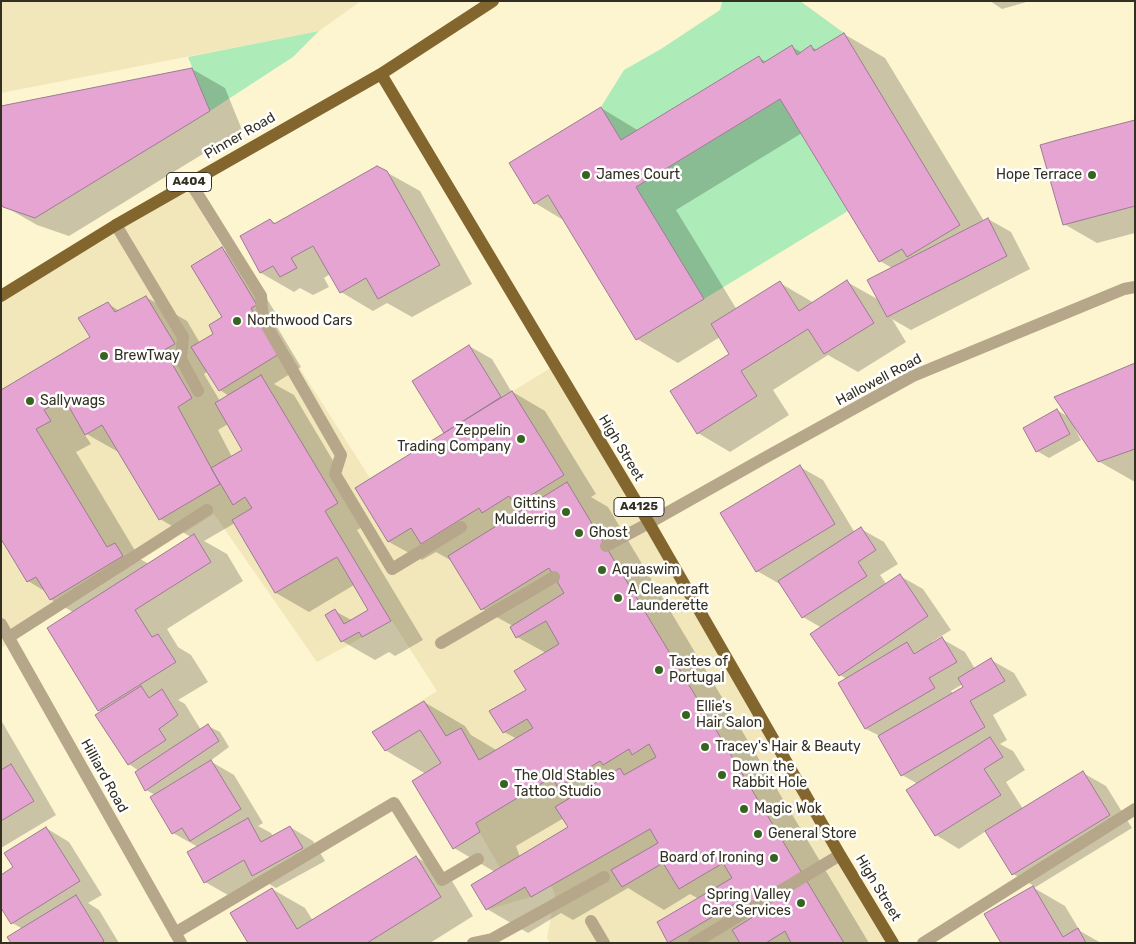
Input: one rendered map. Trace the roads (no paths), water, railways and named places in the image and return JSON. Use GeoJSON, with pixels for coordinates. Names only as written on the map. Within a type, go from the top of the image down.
{"type":"FeatureCollection","features":[{"type":"Feature","properties":{"kind":"main road","name":"Pinner Road"},"geometry":{"type":"LineString","coordinates":[[3,292],[190,182],[381,74],[492,1]]}},
{"type":"Feature","properties":{"kind":"main road","name":"High Street"},"geometry":{"type":"LineString","coordinates":[[381,74],[649,524],[840,855],[893,943]]}},
{"type":"Feature","properties":{"kind":"street"},"geometry":{"type":"LineString","coordinates":[[190,182],[261,296],[263,319],[341,455],[335,474],[392,569],[461,527]]}},
{"type":"Feature","properties":{"kind":"street"},"geometry":{"type":"LineString","coordinates":[[116,225],[183,337],[181,359],[198,391]]}},
{"type":"Feature","properties":{"kind":"street","name":"Hallowell Road"},"geometry":{"type":"LineString","coordinates":[[606,546],[649,524],[913,376],[1135,286]]}},
{"type":"Feature","properties":{"kind":"street"},"geometry":{"type":"LineString","coordinates":[[9,637],[207,510]]}},
{"type":"Feature","properties":{"kind":"street"},"geometry":{"type":"LineString","coordinates":[[441,644],[554,578]]}},
{"type":"Feature","properties":{"kind":"street","name":"Hilliard Road"},"geometry":{"type":"LineString","coordinates":[[1,624],[178,938]]}},
{"type":"Feature","properties":{"kind":"street"},"geometry":{"type":"LineString","coordinates":[[178,938],[394,803],[442,880],[478,859]]}},
{"type":"Feature","properties":{"kind":"street"},"geometry":{"type":"LineString","coordinates":[[923,943],[1135,809]]}},
{"type":"Feature","properties":{"kind":"street"},"geometry":{"type":"LineString","coordinates":[[694,943],[840,855]]}},
{"type":"Feature","properties":{"kind":"street"},"geometry":{"type":"LineString","coordinates":[[473,943],[492,939],[604,877]]}},
{"type":"Feature","properties":{"kind":"street"},"geometry":{"type":"LineString","coordinates":[[592,922],[604,943]]}},
{"type":"Feature","properties":{"kind":"place","name":"James Court"},"geometry":{"type":"Point","coordinates":[586,175]}},
{"type":"Feature","properties":{"kind":"place","name":"Hope Terrace"},"geometry":{"type":"Point","coordinates":[1092,175]}},
{"type":"Feature","properties":{"kind":"place","name":"Northwood Cars"},"geometry":{"type":"Point","coordinates":[237,321]}},
{"type":"Feature","properties":{"kind":"place","name":"BrewTway"},"geometry":{"type":"Point","coordinates":[104,356]}},
{"type":"Feature","properties":{"kind":"place","name":"Sallywags"},"geometry":{"type":"Point","coordinates":[30,401]}},
{"type":"Feature","properties":{"kind":"place","name":"Zeppelin Trading Company"},"geometry":{"type":"Point","coordinates":[521,439]}},
{"type":"Feature","properties":{"kind":"place","name":"Gittins Mulderrig"},"geometry":{"type":"Point","coordinates":[566,512]}},
{"type":"Feature","properties":{"kind":"place","name":"Ghost"},"geometry":{"type":"Point","coordinates":[579,533]}},
{"type":"Feature","properties":{"kind":"place","name":"Aquaswim"},"geometry":{"type":"Point","coordinates":[602,570]}},
{"type":"Feature","properties":{"kind":"place","name":"A Cleancraft Launderette"},"geometry":{"type":"Point","coordinates":[618,598]}},
{"type":"Feature","properties":{"kind":"place","name":"Tastes of Portugal"},"geometry":{"type":"Point","coordinates":[659,670]}},
{"type":"Feature","properties":{"kind":"place","name":"Ellie's Hair Salon"},"geometry":{"type":"Point","coordinates":[686,715]}},
{"type":"Feature","properties":{"kind":"place","name":"Tracey's Hair & Beauty"},"geometry":{"type":"Point","coordinates":[705,747]}},
{"type":"Feature","properties":{"kind":"place","name":"Down the Rabbit Hole"},"geometry":{"type":"Point","coordinates":[722,775]}},
{"type":"Feature","properties":{"kind":"place","name":"The Old Stables Tattoo Studio"},"geometry":{"type":"Point","coordinates":[504,784]}},
{"type":"Feature","properties":{"kind":"place","name":"Magic Wok"},"geometry":{"type":"Point","coordinates":[744,809]}},
{"type":"Feature","properties":{"kind":"place","name":"General Store"},"geometry":{"type":"Point","coordinates":[758,834]}},
{"type":"Feature","properties":{"kind":"place","name":"Board of Ironing"},"geometry":{"type":"Point","coordinates":[774,858]}},
{"type":"Feature","properties":{"kind":"place","name":"Spring Valley Care Services"},"geometry":{"type":"Point","coordinates":[801,903]}}]}
